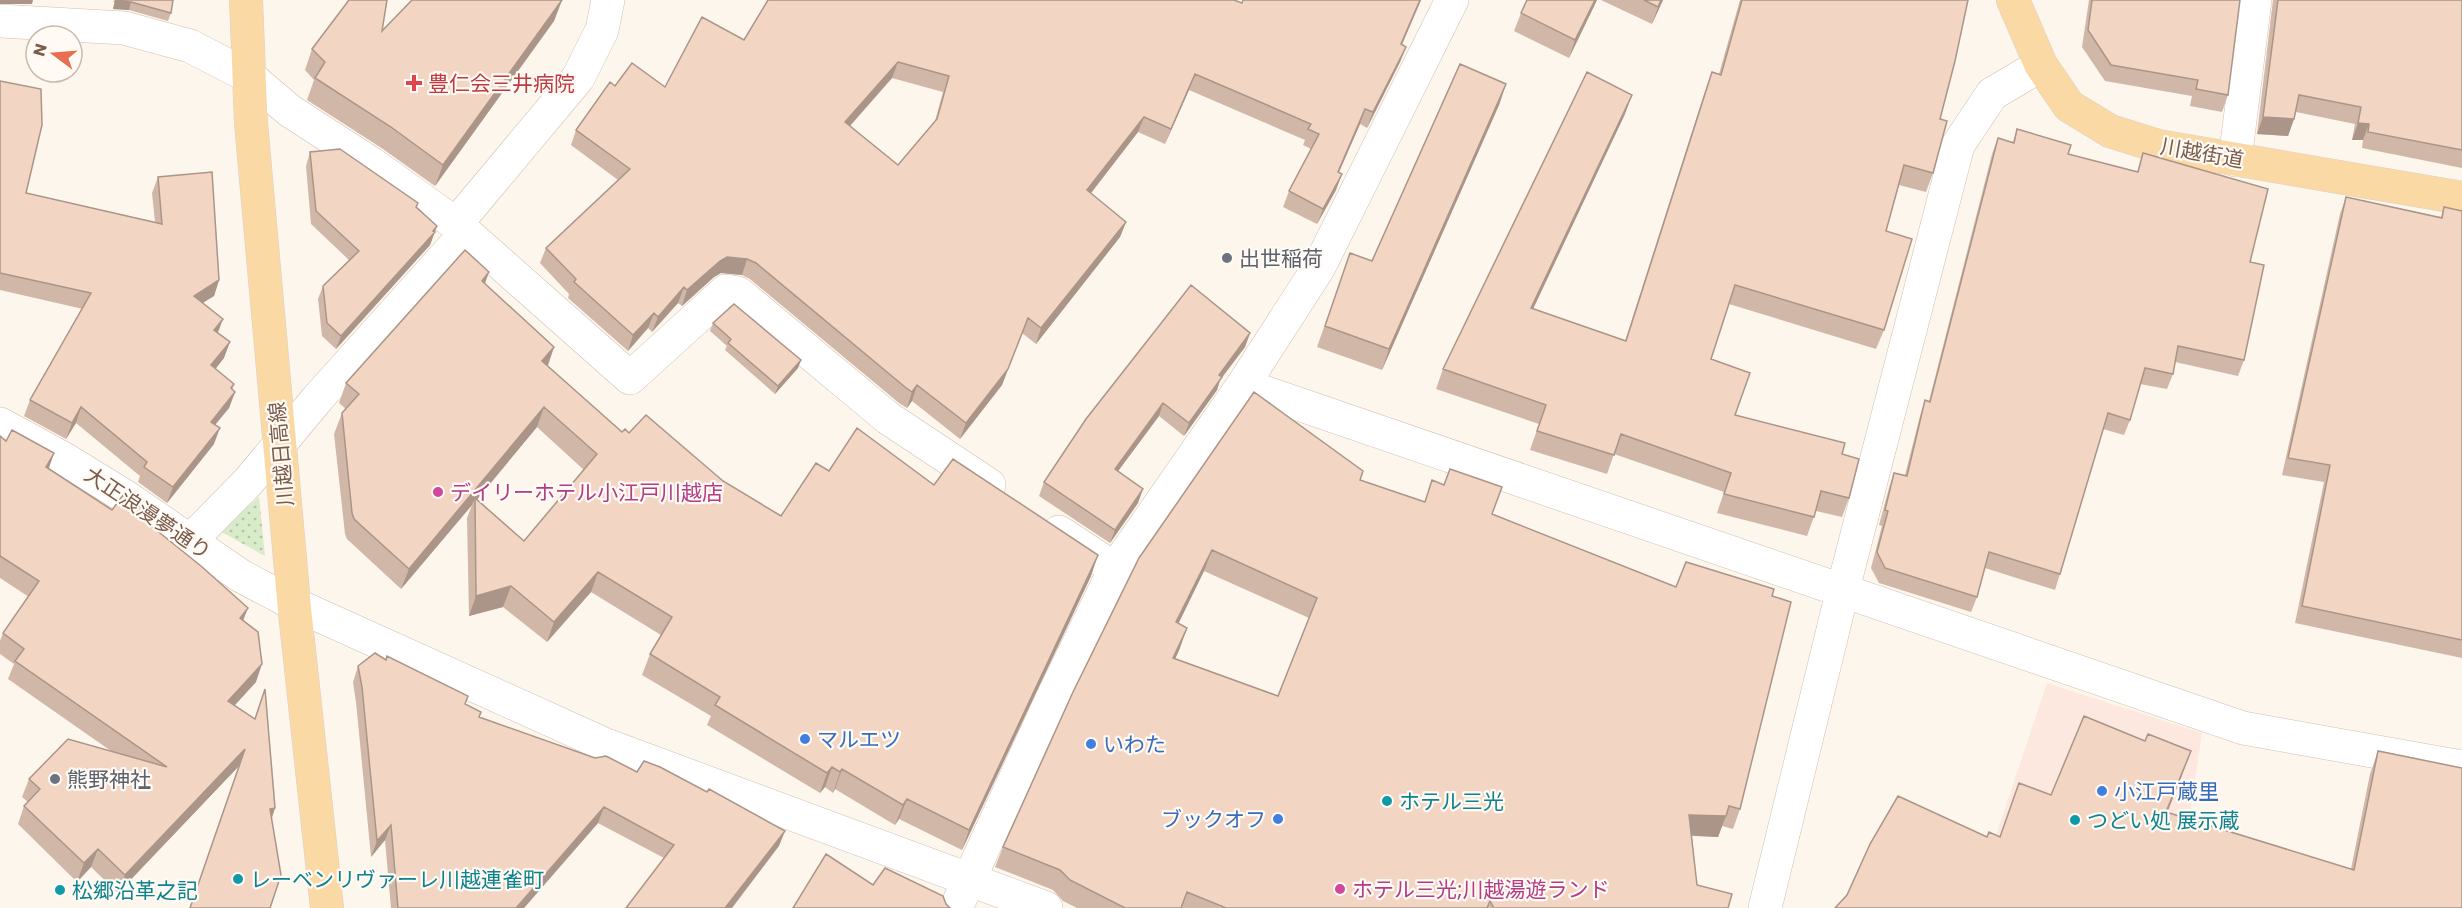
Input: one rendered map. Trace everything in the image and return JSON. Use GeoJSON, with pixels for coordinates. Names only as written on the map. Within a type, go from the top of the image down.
{"type":"FeatureCollection","features":[{"type":"Feature","properties":{"kind":"main road","name":"川越日高線"},"geometry":{"type":"LineString","coordinates":[[246,0],[251,123],[294,604],[327,908]]}},
{"type":"Feature","properties":{"kind":"main road","name":"川越街道"},"geometry":{"type":"LineString","coordinates":[[2013,0],[2041,64],[2069,106],[2110,131],[2158,146],[2462,198]]}},
{"type":"Feature","properties":{"kind":"street"},"geometry":{"type":"LineString","coordinates":[[190,541],[248,482],[461,229],[578,78],[602,30],[608,0]]}},
{"type":"Feature","properties":{"kind":"street"},"geometry":{"type":"LineString","coordinates":[[956,908],[1049,705],[1115,569],[1243,385],[1319,267],[1452,0]]}},
{"type":"Feature","properties":{"kind":"street"},"geometry":{"type":"LineString","coordinates":[[2235,160],[2255,0]]}},
{"type":"Feature","properties":{"kind":"street"},"geometry":{"type":"LineString","coordinates":[[0,21],[124,28],[190,46],[250,77],[290,111],[372,164],[461,229],[630,378],[726,291],[738,293],[888,418],[1115,569]]}},
{"type":"Feature","properties":{"kind":"street"},"geometry":{"type":"LineString","coordinates":[[1765,908],[1843,589],[1958,145],[1992,94],[2041,64]]}},
{"type":"Feature","properties":{"kind":"street"},"geometry":{"type":"LineString","coordinates":[[1243,385],[2243,728],[2462,767]]}},
{"type":"Feature","properties":{"kind":"street","name":"大正浪漫夢通り"},"geometry":{"type":"LineString","coordinates":[[0,424],[66,460],[241,576],[294,604],[606,746],[970,878],[1046,908]]}},
{"type":"Feature","properties":{"kind":"shaded area","name":"小江戸蔵里"},"geometry":{"type":"Polygon","coordinates":[[[2047,683],[2202,733],[2176,908],[1951,908],[1990,853],[2047,683]]]}},
{"type":"Feature","properties":{"kind":"green space"},"geometry":{"type":"Polygon","coordinates":[[[259,497],[265,556],[218,530],[259,497]]]}},
{"type":"Feature","properties":{"kind":"building"},"geometry":{"type":"Polygon","coordinates":[[[116,0],[173,0],[171,13],[116,0]]]}},
{"type":"Feature","properties":{"kind":"building"},"geometry":{"type":"Polygon","coordinates":[[[349,0],[387,0],[382,31],[412,0],[562,0],[443,165],[391,127],[315,78],[325,62],[312,49],[349,0]]]}},
{"type":"Feature","properties":{"kind":"building"},"geometry":{"type":"Polygon","coordinates":[[[768,0],[1234,0],[1242,3],[1243,0],[1420,0],[1401,44],[1406,47],[1373,112],[1365,109],[1338,172],[1342,174],[1323,209],[1289,191],[1319,134],[1308,129],[1311,124],[1195,74],[1171,129],[1144,117],[1087,190],[1126,222],[1041,328],[1028,318],[1008,369],[966,423],[917,385],[912,392],[905,387],[756,263],[747,259],[727,257],[720,261],[687,290],[684,287],[658,317],[654,313],[633,335],[574,282],[576,279],[546,248],[630,169],[576,130],[610,82],[615,86],[632,63],[665,87],[702,17],[744,40],[768,0]],[[898,62],[845,122],[898,165],[937,119],[949,76],[898,62]]]}},
{"type":"Feature","properties":{"kind":"building"},"geometry":{"type":"Polygon","coordinates":[[[1527,0],[1595,0],[1575,40],[1521,13],[1527,0]]]}},
{"type":"Feature","properties":{"kind":"building"},"geometry":{"type":"Polygon","coordinates":[[[1644,0],[1661,0],[1658,7],[1644,0]]]}},
{"type":"Feature","properties":{"kind":"building"},"geometry":{"type":"Polygon","coordinates":[[[1742,0],[1968,0],[1940,119],[1947,121],[1933,173],[1904,165],[1886,231],[1912,239],[1884,330],[1735,285],[1711,359],[1750,373],[1735,415],[1845,443],[1842,454],[1859,459],[1849,498],[1821,491],[1814,517],[1724,494],[1731,473],[1621,434],[1614,455],[1537,431],[1546,405],[1443,369],[1587,72],[1632,95],[1531,308],[1626,341],[1712,72],[1721,75],[1742,0]]]}},
{"type":"Feature","properties":{"kind":"building"},"geometry":{"type":"Polygon","coordinates":[[[2092,0],[2240,0],[2228,95],[2196,89],[2198,80],[2111,65],[2088,30],[2092,0]]]}},
{"type":"Feature","properties":{"kind":"building"},"geometry":{"type":"Polygon","coordinates":[[[2278,0],[2462,0],[2462,150],[2368,132],[2369,124],[2358,123],[2361,107],[2299,95],[2294,119],[2263,117],[2278,0]]]}},
{"type":"Feature","properties":{"kind":"building"},"geometry":{"type":"Polygon","coordinates":[[[1460,64],[1506,84],[1389,349],[1325,326],[1350,253],[1372,261],[1460,64]]]}},
{"type":"Feature","properties":{"kind":"building"},"geometry":{"type":"Polygon","coordinates":[[[0,81],[41,89],[42,125],[26,193],[162,224],[158,177],[212,172],[219,280],[194,296],[223,319],[214,330],[230,342],[211,365],[234,384],[231,388],[235,392],[211,422],[220,428],[173,487],[144,467],[147,462],[81,407],[72,423],[30,400],[91,293],[0,273],[0,81]]]}},
{"type":"Feature","properties":{"kind":"building"},"geometry":{"type":"Polygon","coordinates":[[[2017,129],[2071,145],[2068,154],[2138,172],[2143,153],[2268,189],[2250,262],[2264,265],[2244,360],[2178,346],[2173,374],[2145,368],[2130,420],[2108,413],[2060,574],[1989,552],[1977,597],[1885,568],[1877,552],[1888,511],[1885,510],[1894,473],[1907,476],[1925,400],[1930,402],[1998,138],[2014,143],[2017,129]]]}},
{"type":"Feature","properties":{"kind":"building"},"geometry":{"type":"Polygon","coordinates":[[[340,149],[418,203],[416,207],[437,226],[433,231],[435,232],[341,336],[327,323],[323,286],[359,251],[316,211],[310,152],[340,149]]]}},
{"type":"Feature","properties":{"kind":"building"},"geometry":{"type":"Polygon","coordinates":[[[2346,197],[2442,218],[2444,207],[2462,211],[2462,640],[2302,606],[2330,465],[2288,458],[2346,197]]]}},
{"type":"Feature","properties":{"kind":"building"},"geometry":{"type":"Polygon","coordinates":[[[465,250],[489,272],[482,281],[554,347],[542,361],[622,432],[625,429],[629,433],[646,415],[723,481],[781,516],[816,463],[829,471],[857,428],[934,485],[953,459],[1098,555],[969,830],[907,799],[903,805],[842,769],[840,772],[832,767],[827,773],[715,705],[720,697],[650,654],[672,617],[598,572],[554,622],[511,586],[476,596],[475,498],[524,541],[597,454],[544,407],[409,569],[354,519],[342,413],[359,394],[346,383],[465,250]]]}},
{"type":"Feature","properties":{"kind":"building"},"geometry":{"type":"Polygon","coordinates":[[[1191,285],[1250,333],[1219,375],[1222,377],[1189,423],[1163,403],[1115,469],[1143,489],[1115,530],[1044,482],[1086,419],[1191,285]]]}},
{"type":"Feature","properties":{"kind":"building"},"geometry":{"type":"Polygon","coordinates":[[[734,304],[801,360],[778,386],[728,343],[731,339],[713,323],[734,304]]]}},
{"type":"Feature","properties":{"kind":"building"},"geometry":{"type":"Polygon","coordinates":[[[1254,392],[1363,471],[1360,480],[1425,502],[1432,480],[1444,485],[1450,469],[1502,487],[1492,514],[1676,587],[1686,562],[1774,589],[1772,596],[1791,602],[1740,809],[1729,806],[1726,816],[1689,815],[1697,885],[1732,894],[1728,908],[1494,908],[1490,901],[1487,908],[1226,908],[1187,892],[1181,908],[1125,908],[1070,880],[1060,870],[1003,847],[1073,692],[1139,558],[1254,392]],[[1212,550],[1176,622],[1187,628],[1173,658],[1278,696],[1317,598],[1212,550]]]}},
{"type":"Feature","properties":{"kind":"building"},"geometry":{"type":"Polygon","coordinates":[[[12,430],[54,453],[46,467],[112,510],[123,495],[151,514],[145,521],[248,608],[240,618],[258,632],[262,664],[228,701],[255,719],[265,689],[275,808],[270,809],[281,875],[270,908],[190,908],[245,749],[125,875],[98,849],[84,863],[24,806],[40,789],[29,779],[68,739],[167,767],[15,661],[24,649],[3,633],[39,581],[0,556],[0,436],[6,441],[12,430]]]}},
{"type":"Feature","properties":{"kind":"building"},"geometry":{"type":"Polygon","coordinates":[[[375,653],[386,660],[387,656],[468,696],[465,704],[481,712],[479,717],[595,758],[606,756],[637,772],[644,761],[707,792],[709,789],[785,831],[725,908],[626,908],[674,845],[604,807],[518,908],[398,908],[391,825],[377,841],[358,666],[375,653]]]}},
{"type":"Feature","properties":{"kind":"building"},"geometry":{"type":"Polygon","coordinates":[[[2084,716],[2145,741],[2148,734],[2191,751],[2166,812],[2354,870],[2378,751],[2462,768],[2462,908],[1835,908],[1847,895],[1870,844],[1898,796],[1987,837],[1989,832],[2000,837],[2019,783],[2051,795],[2084,716]]]}},
{"type":"Feature","properties":{"kind":"building"},"geometry":{"type":"Polygon","coordinates":[[[826,854],[873,885],[885,868],[943,896],[950,908],[793,908],[826,854]]]}},
{"type":"Feature","properties":{"kind":"place","name":"豊仁会三井病院"},"geometry":{"type":"Point","coordinates":[414,83]}},
{"type":"Feature","properties":{"kind":"place","name":"出世稲荷"},"geometry":{"type":"Point","coordinates":[1227,258]}},
{"type":"Feature","properties":{"kind":"place","name":"デイリーホテル小江戸川越店"},"geometry":{"type":"Point","coordinates":[438,492]}},
{"type":"Feature","properties":{"kind":"place","name":"マルエツ"},"geometry":{"type":"Point","coordinates":[805,739]}},
{"type":"Feature","properties":{"kind":"place","name":"いわた"},"geometry":{"type":"Point","coordinates":[1091,744]}},
{"type":"Feature","properties":{"kind":"place","name":"熊野神社"},"geometry":{"type":"Point","coordinates":[55,779]}},
{"type":"Feature","properties":{"kind":"place","name":"小江戸蔵里"},"geometry":{"type":"Point","coordinates":[2102,791]}},
{"type":"Feature","properties":{"kind":"place","name":"ホテル三光"},"geometry":{"type":"Point","coordinates":[1387,801]}},
{"type":"Feature","properties":{"kind":"place","name":"ブックオフ"},"geometry":{"type":"Point","coordinates":[1278,819]}},
{"type":"Feature","properties":{"kind":"place","name":"つどい処 展示蔵"},"geometry":{"type":"Point","coordinates":[2075,820]}},
{"type":"Feature","properties":{"kind":"place","name":"レーベンリヴァーレ川越連雀町"},"geometry":{"type":"Point","coordinates":[238,879]}},
{"type":"Feature","properties":{"kind":"place","name":"ホテル三光;川越湯遊ランド"},"geometry":{"type":"Point","coordinates":[1340,889]}},
{"type":"Feature","properties":{"kind":"place","name":"松郷沿革之記"},"geometry":{"type":"Point","coordinates":[60,890]}}]}
